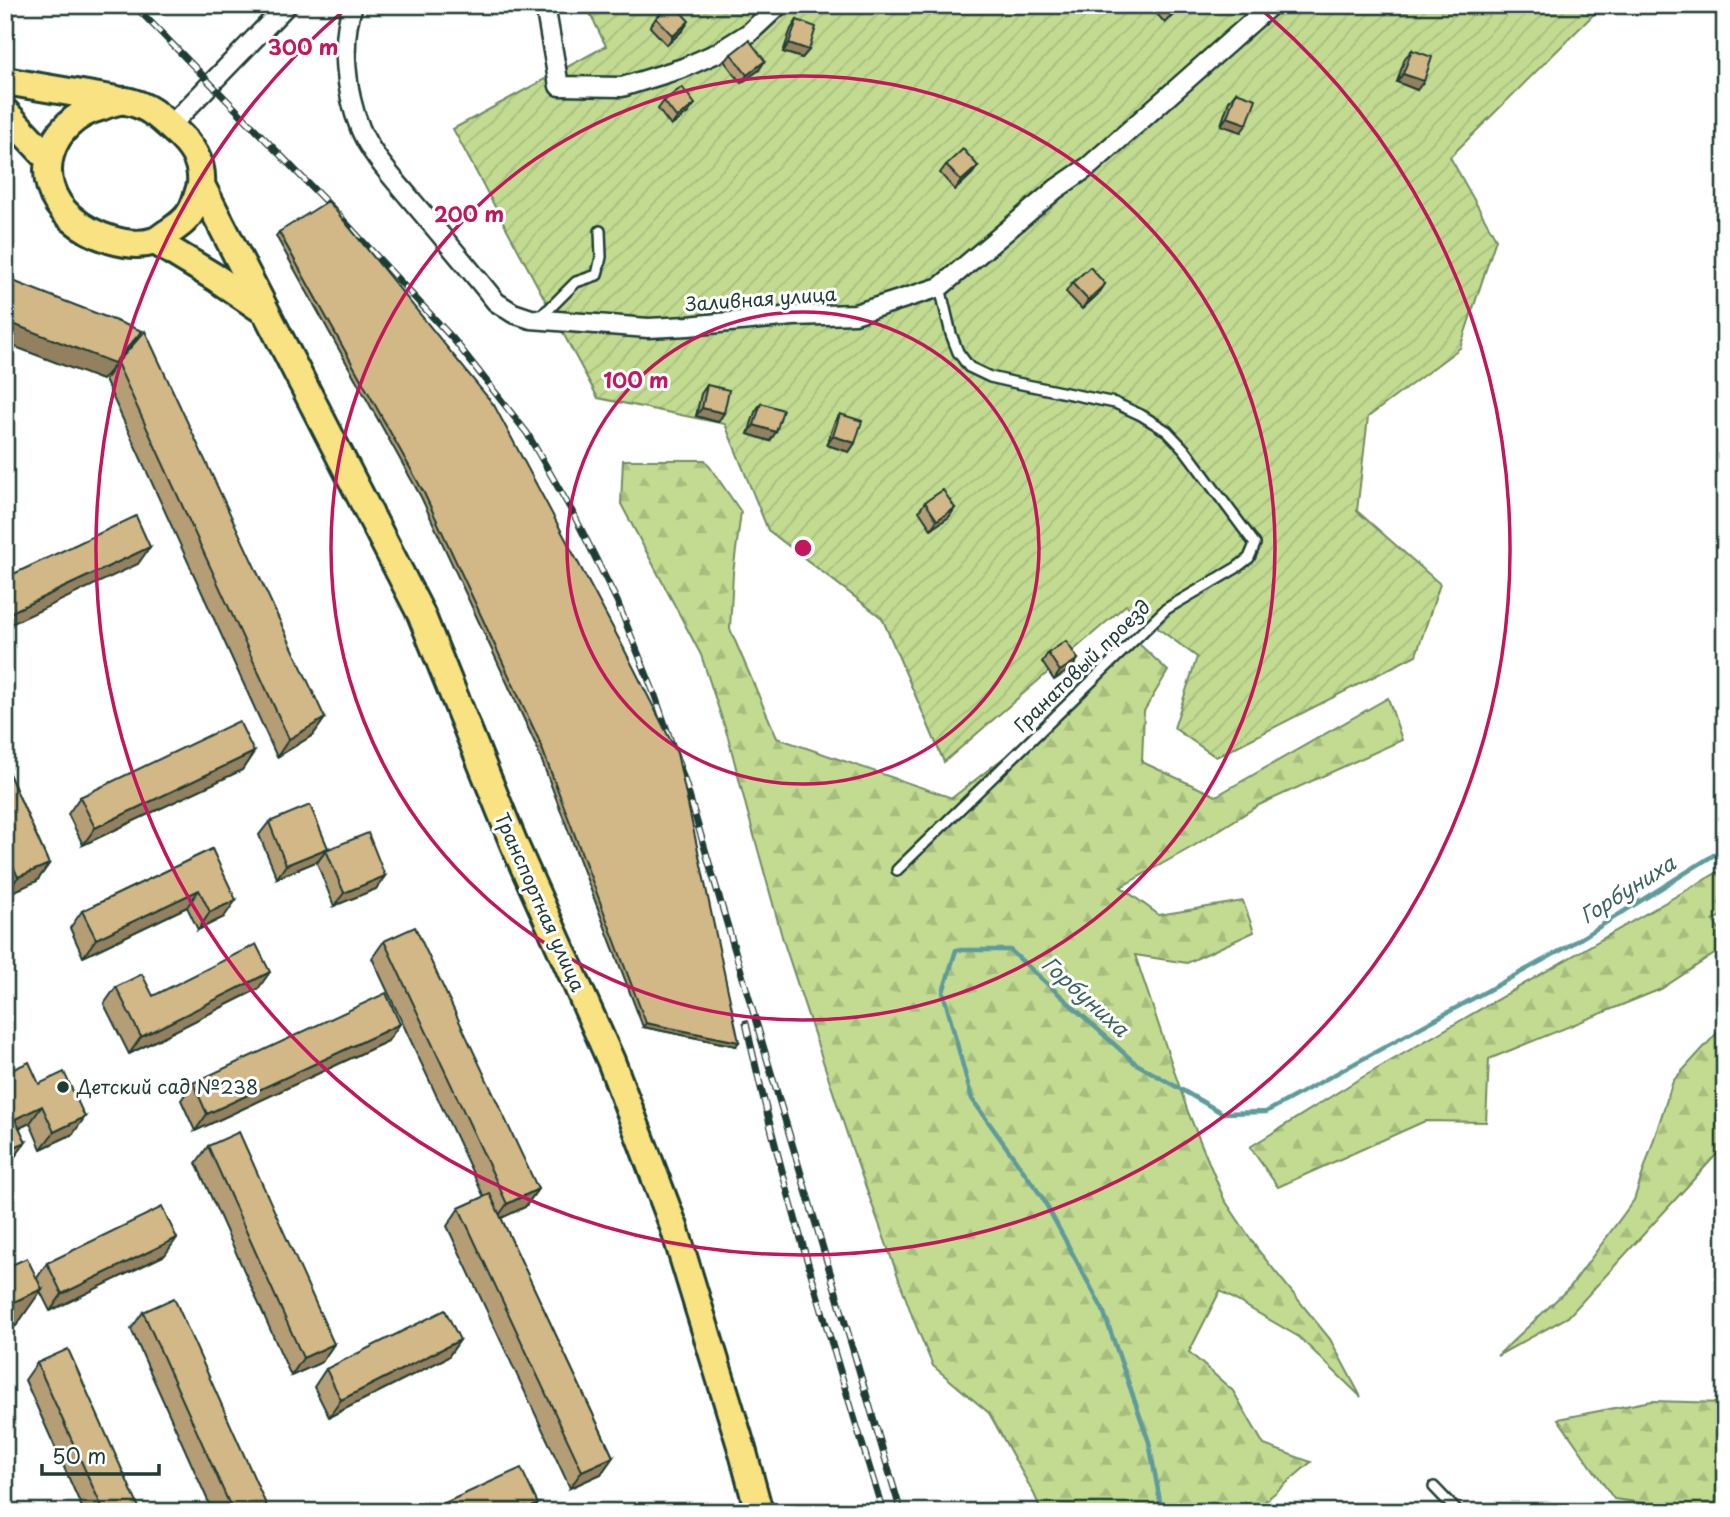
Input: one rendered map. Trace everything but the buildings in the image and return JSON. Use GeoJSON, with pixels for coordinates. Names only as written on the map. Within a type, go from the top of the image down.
{"type":"FeatureCollection","features":[{"type":"Feature","properties":{"kind":"main road"},"geometry":{"type":"LineString","coordinates":[[5,81],[122,100],[149,108],[189,144],[199,161],[202,173],[201,186],[191,211],[176,227],[155,240],[127,244],[97,235],[71,218],[55,201],[48,184],[49,159],[59,134],[72,120],[93,109],[122,100]]}},
{"type":"Feature","properties":{"kind":"main road"},"geometry":{"type":"LineString","coordinates":[[5,113],[49,159]]}},
{"type":"Feature","properties":{"kind":"main road","name":"Транспортная улица"},"geometry":{"type":"LineString","coordinates":[[201,186],[421,614],[514,844],[611,1061],[674,1227],[759,1512]]}},
{"type":"Feature","properties":{"kind":"main road"},"geometry":{"type":"LineString","coordinates":[[155,240],[267,313]]}},
{"type":"Feature","properties":{"kind":"street"},"geometry":{"type":"LineString","coordinates":[[170,126],[286,5]]}},
{"type":"Feature","properties":{"kind":"street","name":"Заливная улица"},"geometry":{"type":"LineString","coordinates":[[353,5],[347,38],[346,67],[350,95],[360,129],[381,163],[496,302],[513,313],[535,319],[648,327],[855,314],[940,287],[1056,189],[1088,167],[1271,5]]}},
{"type":"Feature","properties":{"kind":"street"},"geometry":{"type":"LineString","coordinates":[[545,5],[559,86],[622,87],[683,68],[718,53],[749,33],[779,5]]}},
{"type":"Feature","properties":{"kind":"lane"},"geometry":{"type":"LineString","coordinates":[[535,319],[576,282],[597,275],[601,257],[600,231]]}},
{"type":"Feature","properties":{"kind":"lane","name":"Гранатовый проезд"},"geometry":{"type":"LineString","coordinates":[[897,870],[1166,609],[1249,558],[1255,544],[1185,450],[1167,431],[1150,420],[1115,402],[990,377],[969,367],[958,352],[951,334],[940,287]]}},
{"type":"Feature","properties":{"kind":"lane"},"geometry":{"type":"LineString","coordinates":[[1434,1487],[1458,1512]]}},
{"type":"Feature","properties":{"kind":"green space"},"geometry":{"type":"Polygon","coordinates":[[[586,5],[1603,5],[1450,157],[1496,239],[1460,348],[1368,417],[1357,511],[1440,584],[1416,655],[1216,757],[1174,728],[1197,657],[1126,605],[944,762],[882,618],[768,530],[725,424],[598,398],[453,129],[606,46],[586,5]]]}},
{"type":"Feature","properties":{"kind":"green space"},"geometry":{"type":"Polygon","coordinates":[[[623,460],[705,460],[741,512],[733,573],[730,629],[777,738],[952,798],[1015,749],[1135,640],[1168,671],[1144,711],[1142,762],[1216,796],[1388,698],[1402,740],[1259,805],[1121,887],[1159,915],[1243,901],[1254,932],[1187,963],[1135,955],[1188,1112],[1224,1199],[1258,1250],[1330,1339],[1361,1397],[1299,1337],[1220,1291],[1189,1352],[1233,1391],[1264,1445],[1311,1462],[1262,1504],[1273,1512],[1042,1512],[989,1413],[933,1366],[914,1321],[850,1143],[783,940],[728,737],[701,655],[621,504],[623,460]]]}},
{"type":"Feature","properties":{"kind":"green space"},"geometry":{"type":"Polygon","coordinates":[[[1725,868],[1725,914],[1713,921],[1725,936],[1725,947],[1661,989],[1489,1059],[1486,1122],[1425,1121],[1278,1187],[1250,1147],[1356,1081],[1725,868]]]}},
{"type":"Feature","properties":{"kind":"green space"},"geometry":{"type":"Polygon","coordinates":[[[1725,1024],[1725,1145],[1568,1317],[1497,1356],[1570,1287],[1634,1200],[1673,1081],[1725,1024]]]}},
{"type":"Feature","properties":{"kind":"green space"},"geometry":{"type":"Polygon","coordinates":[[[1651,1401],[1725,1403],[1725,1512],[1614,1499],[1558,1419],[1651,1401]]]}},
{"type":"Feature","properties":{"kind":"waterway","name":"Горбуниха"},"geometry":{"type":"LineString","coordinates":[[1162,1512],[1149,1442],[1103,1310],[1042,1197],[972,1099],[943,992],[956,950],[1010,950],[1135,1063],[1222,1113],[1266,1112],[1567,947],[1725,848]]}},
{"type":"Feature","properties":{"kind":"railway"},"geometry":{"type":"LineString","coordinates":[[134,5],[332,208],[454,340],[527,433],[574,515],[617,601],[654,693],[686,785],[901,1512]]}},
{"type":"Feature","properties":{"kind":"railway"},"geometry":{"type":"LineString","coordinates":[[746,1023],[792,1208],[883,1512]]}},
{"type":"Feature","properties":{"kind":"place","name":"Детский сад №238"},"geometry":{"type":"Point","coordinates":[63,1087]}}]}
